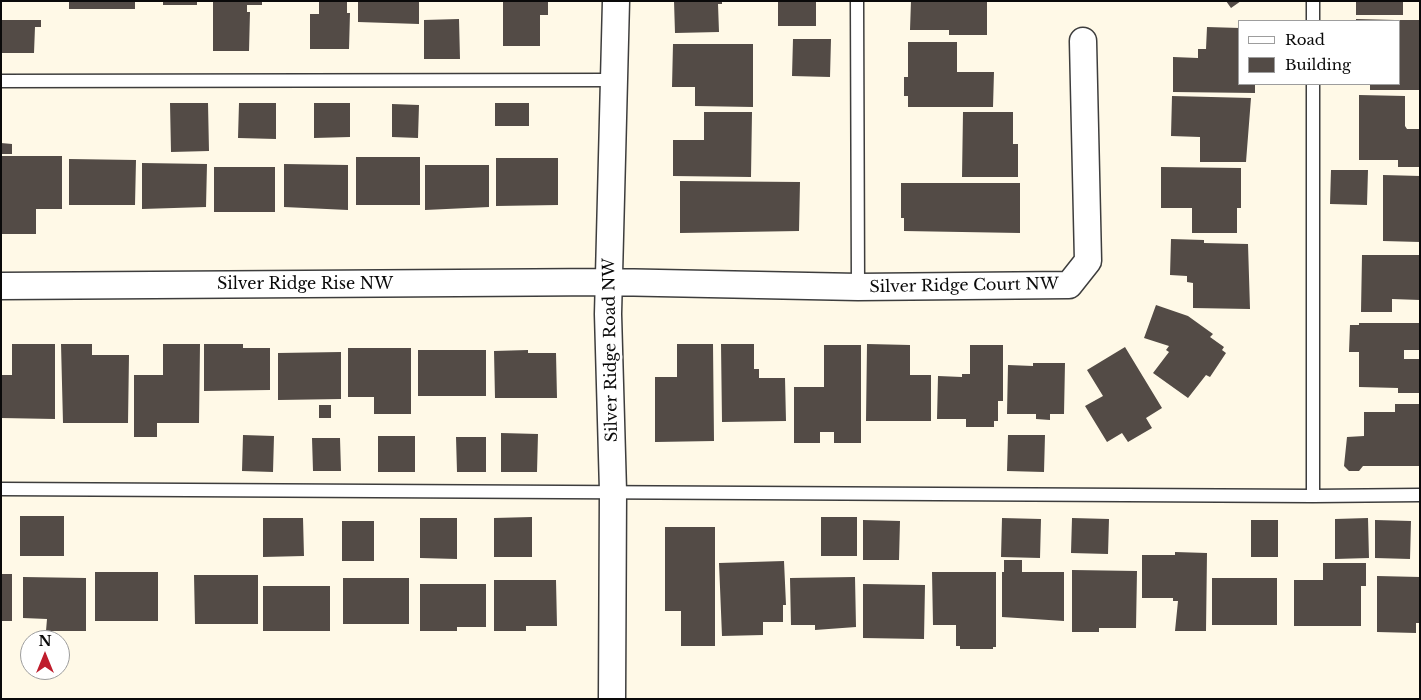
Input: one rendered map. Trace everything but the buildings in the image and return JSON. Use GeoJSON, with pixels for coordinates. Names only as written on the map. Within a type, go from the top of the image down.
{"type":"FeatureCollection","features":[{"type":"Feature","properties":{"kind":"street","name":"Silver Ridge Road NW"},"geometry":{"type":"LineString","coordinates":[[612,699],[613,491],[609,282],[616,1]]}},
{"type":"Feature","properties":{"kind":"street","name":"Silver Ridge Court NW"},"geometry":{"type":"LineString","coordinates":[[609,282],[858,287],[1069,285],[1088,261],[1082,41]]}},
{"type":"Feature","properties":{"kind":"street","name":"Silver Ridge Rise NW"},"geometry":{"type":"LineString","coordinates":[[1,286],[609,282]]}},
{"type":"Feature","properties":{"kind":"lane"},"geometry":{"type":"LineString","coordinates":[[857,1],[858,287]]}},
{"type":"Feature","properties":{"kind":"lane"},"geometry":{"type":"LineString","coordinates":[[1313,1],[1313,20]]}},
{"type":"Feature","properties":{"kind":"lane"},"geometry":{"type":"LineString","coordinates":[[1,81],[615,80]]}},
{"type":"Feature","properties":{"kind":"lane"},"geometry":{"type":"LineString","coordinates":[[1313,85],[1313,496]]}},
{"type":"Feature","properties":{"kind":"lane"},"geometry":{"type":"LineString","coordinates":[[1,490],[1420,495]]}}]}
